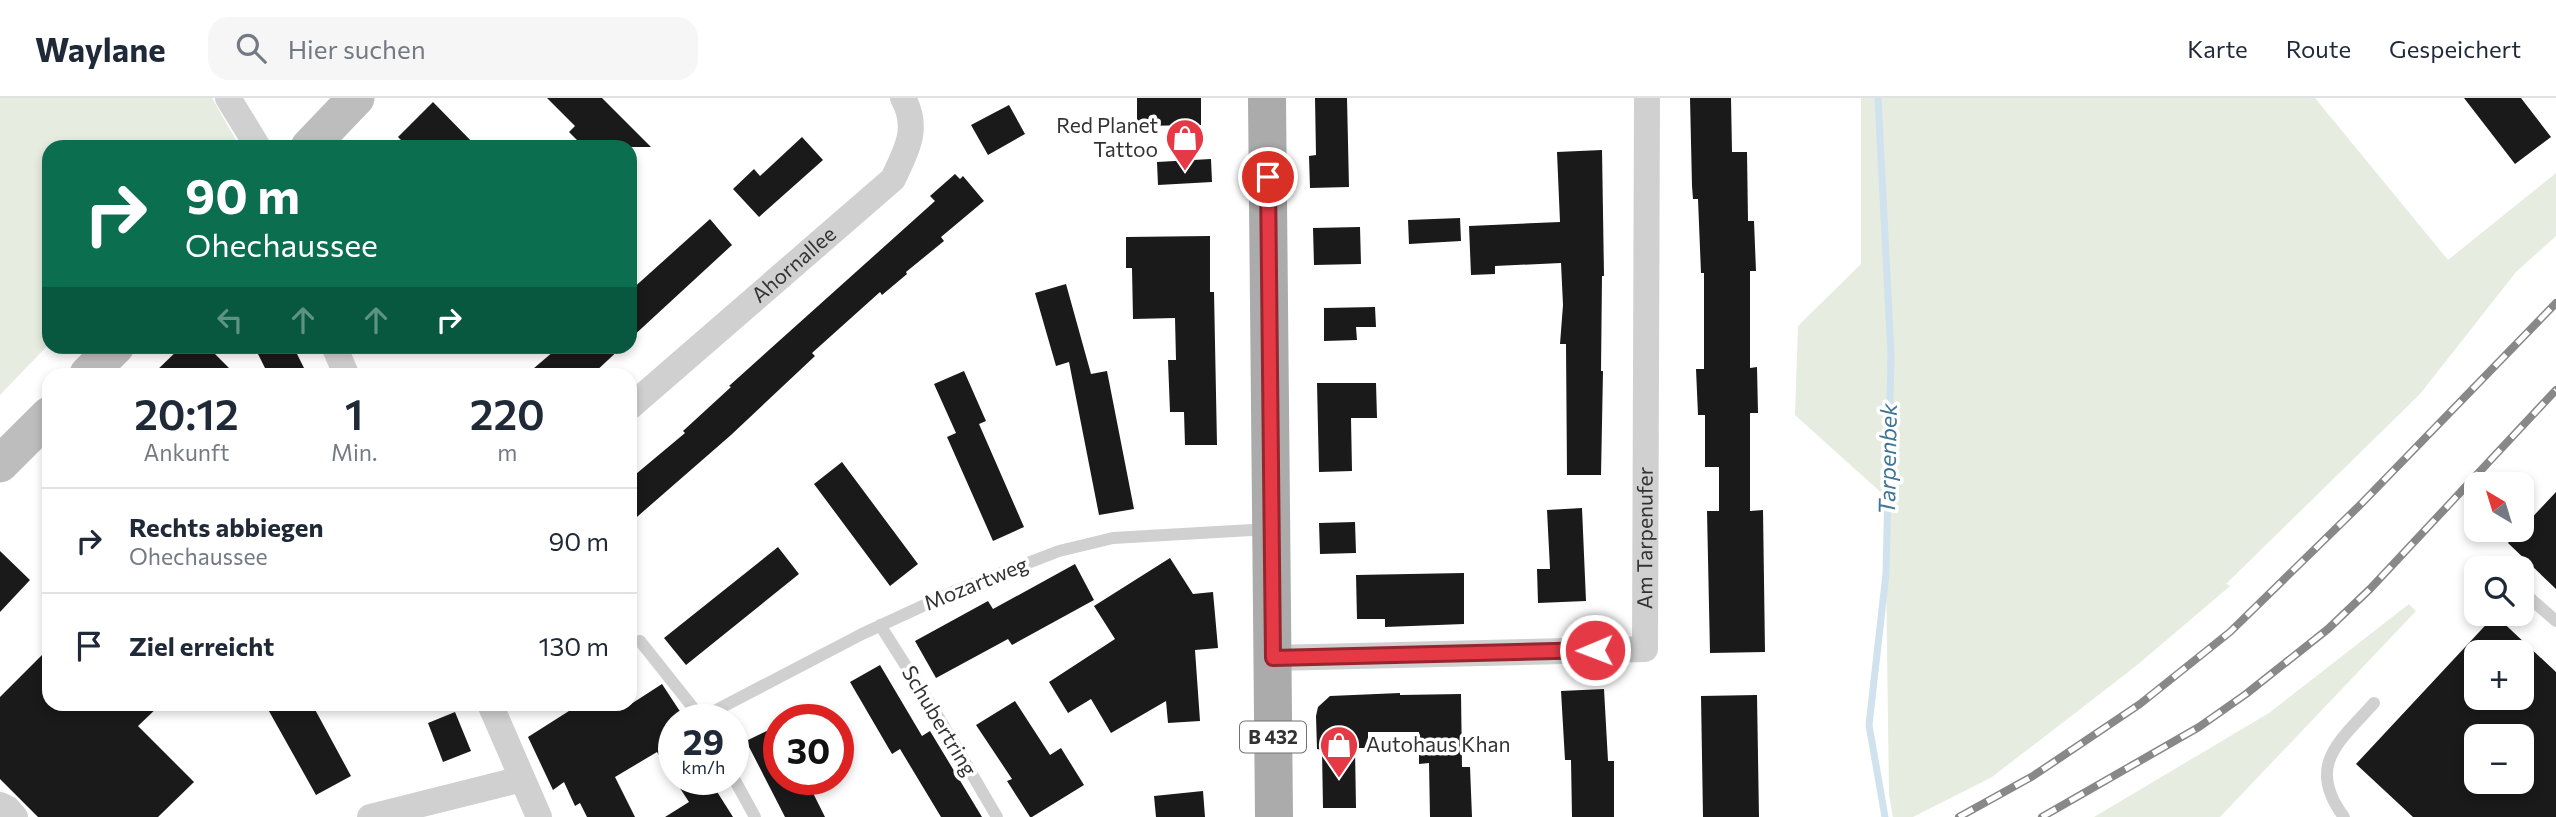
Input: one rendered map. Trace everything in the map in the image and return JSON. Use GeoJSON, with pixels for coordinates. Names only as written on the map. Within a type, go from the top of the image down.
{"type":"FeatureCollection","features":[{"type":"Feature","properties":{"kind":"main road"},"geometry":{"type":"LineString","coordinates":[[316,140],[356,98]]}},
{"type":"Feature","properties":{"kind":"main road","name":"B 432"},"geometry":{"type":"LineString","coordinates":[[1267,98],[1274,817]]}},
{"type":"Feature","properties":{"kind":"main road"},"geometry":{"type":"LineString","coordinates":[[94,368],[108,354]]}},
{"type":"Feature","properties":{"kind":"main road"},"geometry":{"type":"LineString","coordinates":[[0,464],[42,422]]}},
{"type":"Feature","properties":{"kind":"street"},"geometry":{"type":"LineString","coordinates":[[228,98],[254,140]]}},
{"type":"Feature","properties":{"kind":"street","name":"Ahornallee"},"geometry":{"type":"LineString","coordinates":[[637,401],[893,179],[912,139],[907,104],[903,98]]}},
{"type":"Feature","properties":{"kind":"street","name":"Am Tarpenufer"},"geometry":{"type":"LineString","coordinates":[[1273,658],[1645,649],[1647,98]]}},
{"type":"Feature","properties":{"kind":"street"},"geometry":{"type":"LineString","coordinates":[[493,711],[539,817]]}},
{"type":"Feature","properties":{"kind":"street"},"geometry":{"type":"LineString","coordinates":[[370,817],[522,779]]}},
{"type":"Feature","properties":{"kind":"street"},"geometry":{"type":"LineString","coordinates":[[0,805],[15,817]]}},
{"type":"Feature","properties":{"kind":"lane","name":"Mozartweg"},"geometry":{"type":"LineString","coordinates":[[729,704],[880,625],[955,590],[1059,551],[1113,538],[1273,528]]}},
{"type":"Feature","properties":{"kind":"lane"},"geometry":{"type":"LineString","coordinates":[[2534,602],[2556,621]]}},
{"type":"Feature","properties":{"kind":"lane","name":"Schubertring"},"geometry":{"type":"LineString","coordinates":[[880,625],[997,817]]}},
{"type":"Feature","properties":{"kind":"lane"},"geometry":{"type":"LineString","coordinates":[[640,641],[691,704]]}},
{"type":"Feature","properties":{"kind":"lane"},"geometry":{"type":"LineString","coordinates":[[2344,817],[2329,790],[2329,759],[2333,749],[2374,703]]}},
{"type":"Feature","properties":{"kind":"lane"},"geometry":{"type":"LineString","coordinates":[[743,795],[755,817]]}},
{"type":"Feature","properties":{"kind":"shaded area"},"geometry":{"type":"Polygon","coordinates":[[[0,98],[212,98],[236,140],[42,140],[42,351],[0,395],[0,98]]]}},
{"type":"Feature","properties":{"kind":"shaded area"},"geometry":{"type":"Polygon","coordinates":[[[1861,98],[2315,98],[2448,260],[2556,173],[2556,236],[2516,272],[2420,394],[2226,584],[2230,586],[2136,666],[1992,777],[1913,817],[1893,817],[1889,795],[1885,496],[1795,415],[1798,326],[1861,264],[1861,98]]]}},
{"type":"Feature","properties":{"kind":"shaded area"},"geometry":{"type":"Polygon","coordinates":[[[2409,604],[2416,611],[2220,817],[2094,817],[2269,713],[2409,604]]]}},
{"type":"Feature","properties":{"kind":"building"},"geometry":{"type":"Polygon","coordinates":[[[547,98],[602,98],[651,147],[637,147],[637,140],[577,140],[569,132],[575,126],[547,98]]]}},
{"type":"Feature","properties":{"kind":"building"},"geometry":{"type":"Polygon","coordinates":[[[1137,98],[1201,98],[1201,125],[1137,126],[1137,98]]]}},
{"type":"Feature","properties":{"kind":"building"},"geometry":{"type":"Polygon","coordinates":[[[1315,98],[1347,98],[1349,187],[1310,188],[1309,156],[1316,155],[1315,98]]]}},
{"type":"Feature","properties":{"kind":"building"},"geometry":{"type":"Polygon","coordinates":[[[1690,98],[1731,98],[1732,152],[1747,152],[1748,221],[1754,221],[1756,271],[1750,271],[1750,368],[1757,367],[1758,413],[1750,413],[1750,511],[1763,510],[1765,652],[1710,653],[1707,511],[1719,511],[1719,467],[1705,467],[1705,415],[1698,415],[1696,369],[1704,369],[1704,273],[1701,273],[1698,199],[1693,199],[1690,98]]]}},
{"type":"Feature","properties":{"kind":"building"},"geometry":{"type":"Polygon","coordinates":[[[2464,98],[2521,98],[2551,137],[2515,164],[2464,98]]]}},
{"type":"Feature","properties":{"kind":"building"},"geometry":{"type":"Polygon","coordinates":[[[433,102],[470,140],[401,140],[398,137],[433,102]]]}},
{"type":"Feature","properties":{"kind":"building"},"geometry":{"type":"Polygon","coordinates":[[[1009,105],[1025,134],[988,155],[971,125],[1009,105]]]}},
{"type":"Feature","properties":{"kind":"building"},"geometry":{"type":"Polygon","coordinates":[[[802,137],[823,160],[759,217],[733,189],[754,169],[760,176],[802,137]]]}},
{"type":"Feature","properties":{"kind":"building"},"geometry":{"type":"Polygon","coordinates":[[[1602,150],[1604,276],[1601,475],[1567,475],[1566,344],[1560,344],[1563,305],[1561,263],[1495,266],[1495,274],[1471,275],[1469,226],[1560,222],[1557,152],[1602,150]]]}},
{"type":"Feature","properties":{"kind":"building","name":"Red Planet Tattoo"},"geometry":{"type":"Polygon","coordinates":[[[1211,159],[1212,182],[1158,185],[1157,162],[1211,159]]]}},
{"type":"Feature","properties":{"kind":"building"},"geometry":{"type":"Polygon","coordinates":[[[955,174],[960,179],[963,176],[984,201],[941,237],[944,241],[906,272],[907,274],[882,295],[880,292],[812,353],[815,356],[731,435],[637,517],[637,473],[685,433],[683,431],[731,387],[729,386],[935,201],[930,196],[955,174]]]}},
{"type":"Feature","properties":{"kind":"building"},"geometry":{"type":"Polygon","coordinates":[[[1460,218],[1461,241],[1409,244],[1408,220],[1460,218]]]}},
{"type":"Feature","properties":{"kind":"building"},"geometry":{"type":"Polygon","coordinates":[[[710,219],[732,245],[637,333],[637,285],[710,219]]]}},
{"type":"Feature","properties":{"kind":"building"},"geometry":{"type":"Polygon","coordinates":[[[1360,227],[1361,264],[1314,265],[1313,228],[1360,227]]]}},
{"type":"Feature","properties":{"kind":"building"},"geometry":{"type":"Polygon","coordinates":[[[1210,236],[1210,292],[1214,292],[1217,445],[1185,445],[1184,412],[1170,412],[1168,360],[1176,360],[1175,318],[1133,319],[1132,268],[1126,268],[1126,237],[1210,236]]]}},
{"type":"Feature","properties":{"kind":"building"},"geometry":{"type":"Polygon","coordinates":[[[1066,284],[1091,374],[1107,371],[1134,509],[1099,515],[1069,362],[1056,366],[1035,293],[1066,284]]]}},
{"type":"Feature","properties":{"kind":"building"},"geometry":{"type":"Polygon","coordinates":[[[1375,307],[1376,327],[1356,327],[1357,340],[1324,341],[1324,308],[1375,307]]]}},
{"type":"Feature","properties":{"kind":"building"},"geometry":{"type":"Polygon","coordinates":[[[174,354],[215,354],[229,368],[159,368],[174,354]]]}},
{"type":"Feature","properties":{"kind":"building"},"geometry":{"type":"Polygon","coordinates":[[[258,354],[297,354],[304,368],[265,368],[258,354]]]}},
{"type":"Feature","properties":{"kind":"building"},"geometry":{"type":"Polygon","coordinates":[[[551,354],[614,354],[599,368],[534,368],[551,354]]]}},
{"type":"Feature","properties":{"kind":"building"},"geometry":{"type":"Polygon","coordinates":[[[964,371],[986,421],[979,424],[1024,527],[993,541],[947,437],[956,433],[934,384],[964,371]]]}},
{"type":"Feature","properties":{"kind":"building"},"geometry":{"type":"Polygon","coordinates":[[[1317,383],[1376,383],[1377,418],[1351,418],[1352,471],[1319,472],[1317,383]]]}},
{"type":"Feature","properties":{"kind":"building"},"geometry":{"type":"Polygon","coordinates":[[[842,462],[918,564],[890,586],[814,484],[842,462]]]}},
{"type":"Feature","properties":{"kind":"building"},"geometry":{"type":"Polygon","coordinates":[[[2556,492],[2556,589],[2534,568],[2534,556],[2522,556],[2508,543],[2534,542],[2534,515],[2556,492]]]}},
{"type":"Feature","properties":{"kind":"building"},"geometry":{"type":"Polygon","coordinates":[[[1582,508],[1586,601],[1538,603],[1537,569],[1550,569],[1547,510],[1582,508]]]}},
{"type":"Feature","properties":{"kind":"building"},"geometry":{"type":"Polygon","coordinates":[[[1355,522],[1356,553],[1320,554],[1319,523],[1355,522]]]}},
{"type":"Feature","properties":{"kind":"building"},"geometry":{"type":"Polygon","coordinates":[[[778,547],[799,574],[686,665],[664,638],[778,547]]]}},
{"type":"Feature","properties":{"kind":"building"},"geometry":{"type":"Polygon","coordinates":[[[0,551],[30,580],[0,612],[0,551]]]}},
{"type":"Feature","properties":{"kind":"building"},"geometry":{"type":"Polygon","coordinates":[[[1170,558],[1193,594],[1213,592],[1218,648],[1195,650],[1200,721],[1168,723],[1166,701],[1111,733],[1091,699],[1068,713],[1049,682],[1115,639],[1094,606],[1170,558]]]}},
{"type":"Feature","properties":{"kind":"building"},"geometry":{"type":"Polygon","coordinates":[[[1075,564],[1094,600],[1012,645],[1008,639],[936,678],[915,641],[988,601],[993,609],[1075,564]]]}},
{"type":"Feature","properties":{"kind":"building"},"geometry":{"type":"Polygon","coordinates":[[[1464,573],[1464,624],[1385,627],[1385,619],[1357,619],[1356,575],[1464,573]]]}},
{"type":"Feature","properties":{"kind":"building"},"geometry":{"type":"Polygon","coordinates":[[[2485,626],[2507,626],[2522,640],[2472,640],[2485,626]]]}},
{"type":"Feature","properties":{"kind":"building"},"geometry":{"type":"Polygon","coordinates":[[[2464,648],[2464,710],[2534,710],[2534,651],[2556,672],[2556,817],[2413,817],[2356,764],[2464,648]]]}},
{"type":"Feature","properties":{"kind":"building"},"geometry":{"type":"Polygon","coordinates":[[[42,655],[42,711],[154,711],[138,726],[194,782],[158,817],[38,817],[0,779],[0,697],[42,655]]]}},
{"type":"Feature","properties":{"kind":"building"},"geometry":{"type":"Polygon","coordinates":[[[880,665],[922,736],[930,731],[982,817],[941,817],[900,749],[892,754],[850,682],[880,665]]]}},
{"type":"Feature","properties":{"kind":"building"},"geometry":{"type":"Polygon","coordinates":[[[662,684],[675,704],[658,704],[658,754],[615,777],[635,817],[587,817],[580,803],[575,806],[564,782],[553,790],[528,737],[569,711],[637,711],[637,700],[662,684]]]}},
{"type":"Feature","properties":{"kind":"building"},"geometry":{"type":"Polygon","coordinates":[[[1604,689],[1608,761],[1614,761],[1614,817],[1572,817],[1571,760],[1565,760],[1561,691],[1604,689]]]}},
{"type":"Feature","properties":{"kind":"building"},"geometry":{"type":"Polygon","coordinates":[[[1461,694],[1462,767],[1470,767],[1472,817],[1430,817],[1429,763],[1419,764],[1419,732],[1368,732],[1368,748],[1355,748],[1356,808],[1323,808],[1322,750],[1317,749],[1318,707],[1330,696],[1461,694]]]}},
{"type":"Feature","properties":{"kind":"building"},"geometry":{"type":"Polygon","coordinates":[[[1757,695],[1759,817],[1703,817],[1701,696],[1757,695]]]}},
{"type":"Feature","properties":{"kind":"building"},"geometry":{"type":"Polygon","coordinates":[[[1015,701],[1050,755],[1061,748],[1084,785],[1032,817],[1007,781],[1012,779],[976,725],[1015,701]]]}},
{"type":"Feature","properties":{"kind":"building"},"geometry":{"type":"Polygon","coordinates":[[[269,711],[316,711],[351,776],[316,795],[269,711]]]}},
{"type":"Feature","properties":{"kind":"building"},"geometry":{"type":"Polygon","coordinates":[[[455,712],[471,751],[443,762],[428,723],[455,712]]]}},
{"type":"Feature","properties":{"kind":"building"},"geometry":{"type":"Polygon","coordinates":[[[763,733],[763,774],[749,747],[749,740],[763,733]]]}},
{"type":"Feature","properties":{"kind":"building"},"geometry":{"type":"Polygon","coordinates":[[[1203,791],[1205,817],[1156,817],[1154,796],[1203,791]]]}},
{"type":"Feature","properties":{"kind":"building"},"geometry":{"type":"Polygon","coordinates":[[[684,795],[719,795],[733,817],[665,817],[689,802],[684,795]]]}},
{"type":"Feature","properties":{"kind":"building"},"geometry":{"type":"Polygon","coordinates":[[[774,795],[814,795],[825,817],[785,817],[774,795]]]}},
{"type":"Feature","properties":{"kind":"waterway","name":"Tarpenbek"},"geometry":{"type":"LineString","coordinates":[[1878,98],[1891,355],[1886,574],[1869,725],[1885,817]]}},
{"type":"Feature","properties":{"kind":"railway"},"geometry":{"type":"LineString","coordinates":[[1959,817],[2033,776],[2140,704],[2230,632],[2362,503],[2556,303]]}},
{"type":"Feature","properties":{"kind":"railway"},"geometry":{"type":"LineString","coordinates":[[2042,817],[2199,727],[2246,694],[2328,629],[2370,589],[2556,390]]}},
{"type":"Feature","properties":{"kind":"place","name":"Red Planet Tattoo"},"geometry":{"type":"Point","coordinates":[1185,172]}},
{"type":"Feature","properties":{"kind":"place","name":"Autohaus Khan"},"geometry":{"type":"Point","coordinates":[1339,779]}},
{"type":"Feature","properties":{"kind":"route"},"geometry":{"type":"LineString","coordinates":[[1268,177],[1273,658],[1595,650]]}}]}
